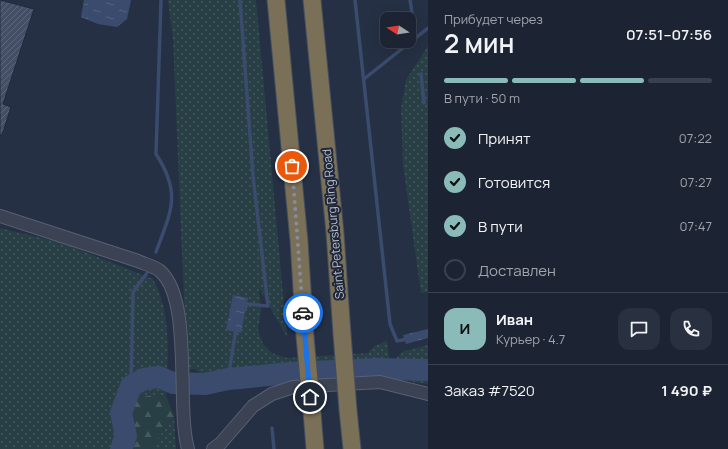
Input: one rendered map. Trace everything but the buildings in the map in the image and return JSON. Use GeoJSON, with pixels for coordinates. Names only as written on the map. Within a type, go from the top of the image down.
{"type":"FeatureCollection","features":[{"type":"Feature","properties":{"kind":"highway"},"geometry":{"type":"LineString","coordinates":[[276,0],[299,241],[305,337],[315,449]]}},
{"type":"Feature","properties":{"kind":"highway","name":"Saint Petersburg Ring Road"},"geometry":{"type":"LineString","coordinates":[[312,0],[335,233],[352,449]]}},
{"type":"Feature","properties":{"kind":"street"},"geometry":{"type":"LineString","coordinates":[[0,216],[138,261],[160,271],[172,287],[178,319],[183,370],[184,436],[188,449]]}},
{"type":"Feature","properties":{"kind":"street"},"geometry":{"type":"LineString","coordinates":[[213,449],[220,444],[253,406],[272,394],[293,387],[380,382],[428,394]]}},
{"type":"Feature","properties":{"kind":"green space"},"geometry":{"type":"Polygon","coordinates":[[[168,0],[256,0],[287,337],[259,288],[261,311],[258,330],[263,344],[272,353],[287,358],[368,353],[374,346],[387,341],[390,366],[340,365],[251,375],[203,376],[195,369],[187,370],[173,39],[168,0]]]}},
{"type":"Feature","properties":{"kind":"green space"},"geometry":{"type":"Polygon","coordinates":[[[428,46],[428,292],[421,293],[403,165],[401,108],[406,80],[428,46]]]}},
{"type":"Feature","properties":{"kind":"green space"},"geometry":{"type":"Polygon","coordinates":[[[0,228],[62,243],[153,279],[159,292],[166,321],[168,351],[166,396],[154,395],[133,412],[130,449],[0,449],[0,228]]]}},
{"type":"Feature","properties":{"kind":"green space"},"geometry":{"type":"Polygon","coordinates":[[[428,345],[428,384],[413,382],[399,376],[394,360],[404,351],[428,345]]]}},
{"type":"Feature","properties":{"kind":"green space"},"geometry":{"type":"Polygon","coordinates":[[[154,395],[166,396],[174,416],[150,449],[130,449],[133,412],[136,398],[154,395]]]}},
{"type":"Feature","properties":{"kind":"green space"},"geometry":{"type":"Polygon","coordinates":[[[174,416],[176,449],[150,449],[174,416]]]}},
{"type":"Feature","properties":{"kind":"water"},"geometry":{"type":"Polygon","coordinates":[[[84,0],[131,0],[127,19],[117,27],[98,24],[81,17],[84,0]]]}},
{"type":"Feature","properties":{"kind":"water"},"geometry":{"type":"Polygon","coordinates":[[[233,295],[248,298],[241,333],[226,330],[233,295]]]}},
{"type":"Feature","properties":{"kind":"water"},"geometry":{"type":"Polygon","coordinates":[[[428,329],[428,338],[406,344],[403,335],[428,329]]]}},
{"type":"Feature","properties":{"kind":"waterway"},"geometry":{"type":"LineString","coordinates":[[156,252],[166,225],[171,203],[169,180],[156,154],[161,0]]}},
{"type":"Feature","properties":{"kind":"waterway"},"geometry":{"type":"LineString","coordinates":[[240,0],[253,176],[268,306],[247,304],[246,307]]}},
{"type":"Feature","properties":{"kind":"waterway"},"geometry":{"type":"LineString","coordinates":[[355,0],[390,324],[397,341],[408,339]]}},
{"type":"Feature","properties":{"kind":"waterway"},"geometry":{"type":"LineString","coordinates":[[410,0],[412,12]]}},
{"type":"Feature","properties":{"kind":"waterway"},"geometry":{"type":"LineString","coordinates":[[364,79],[428,28]]}},
{"type":"Feature","properties":{"kind":"waterway"},"geometry":{"type":"LineString","coordinates":[[421,74],[424,103]]}},
{"type":"Feature","properties":{"kind":"waterway"},"geometry":{"type":"LineString","coordinates":[[131,386],[133,292],[147,273]]}},
{"type":"Feature","properties":{"kind":"waterway"},"geometry":{"type":"LineString","coordinates":[[228,379],[236,329]]}},
{"type":"Feature","properties":{"kind":"waterway"},"geometry":{"type":"LineString","coordinates":[[121,449],[126,436],[121,413],[131,386],[144,379],[159,377],[173,383],[205,384],[228,379],[291,373],[377,369],[428,370]]}},
{"type":"Feature","properties":{"kind":"waterway"},"geometry":{"type":"LineString","coordinates":[[272,428],[274,449]]}},
{"type":"Feature","properties":{"kind":"way so far"},"geometry":{"type":"LineString","coordinates":[[292,166],[299,241],[303,313]]}},
{"type":"Feature","properties":{"kind":"route"},"geometry":{"type":"LineString","coordinates":[[303,313],[310,397]]}}]}
